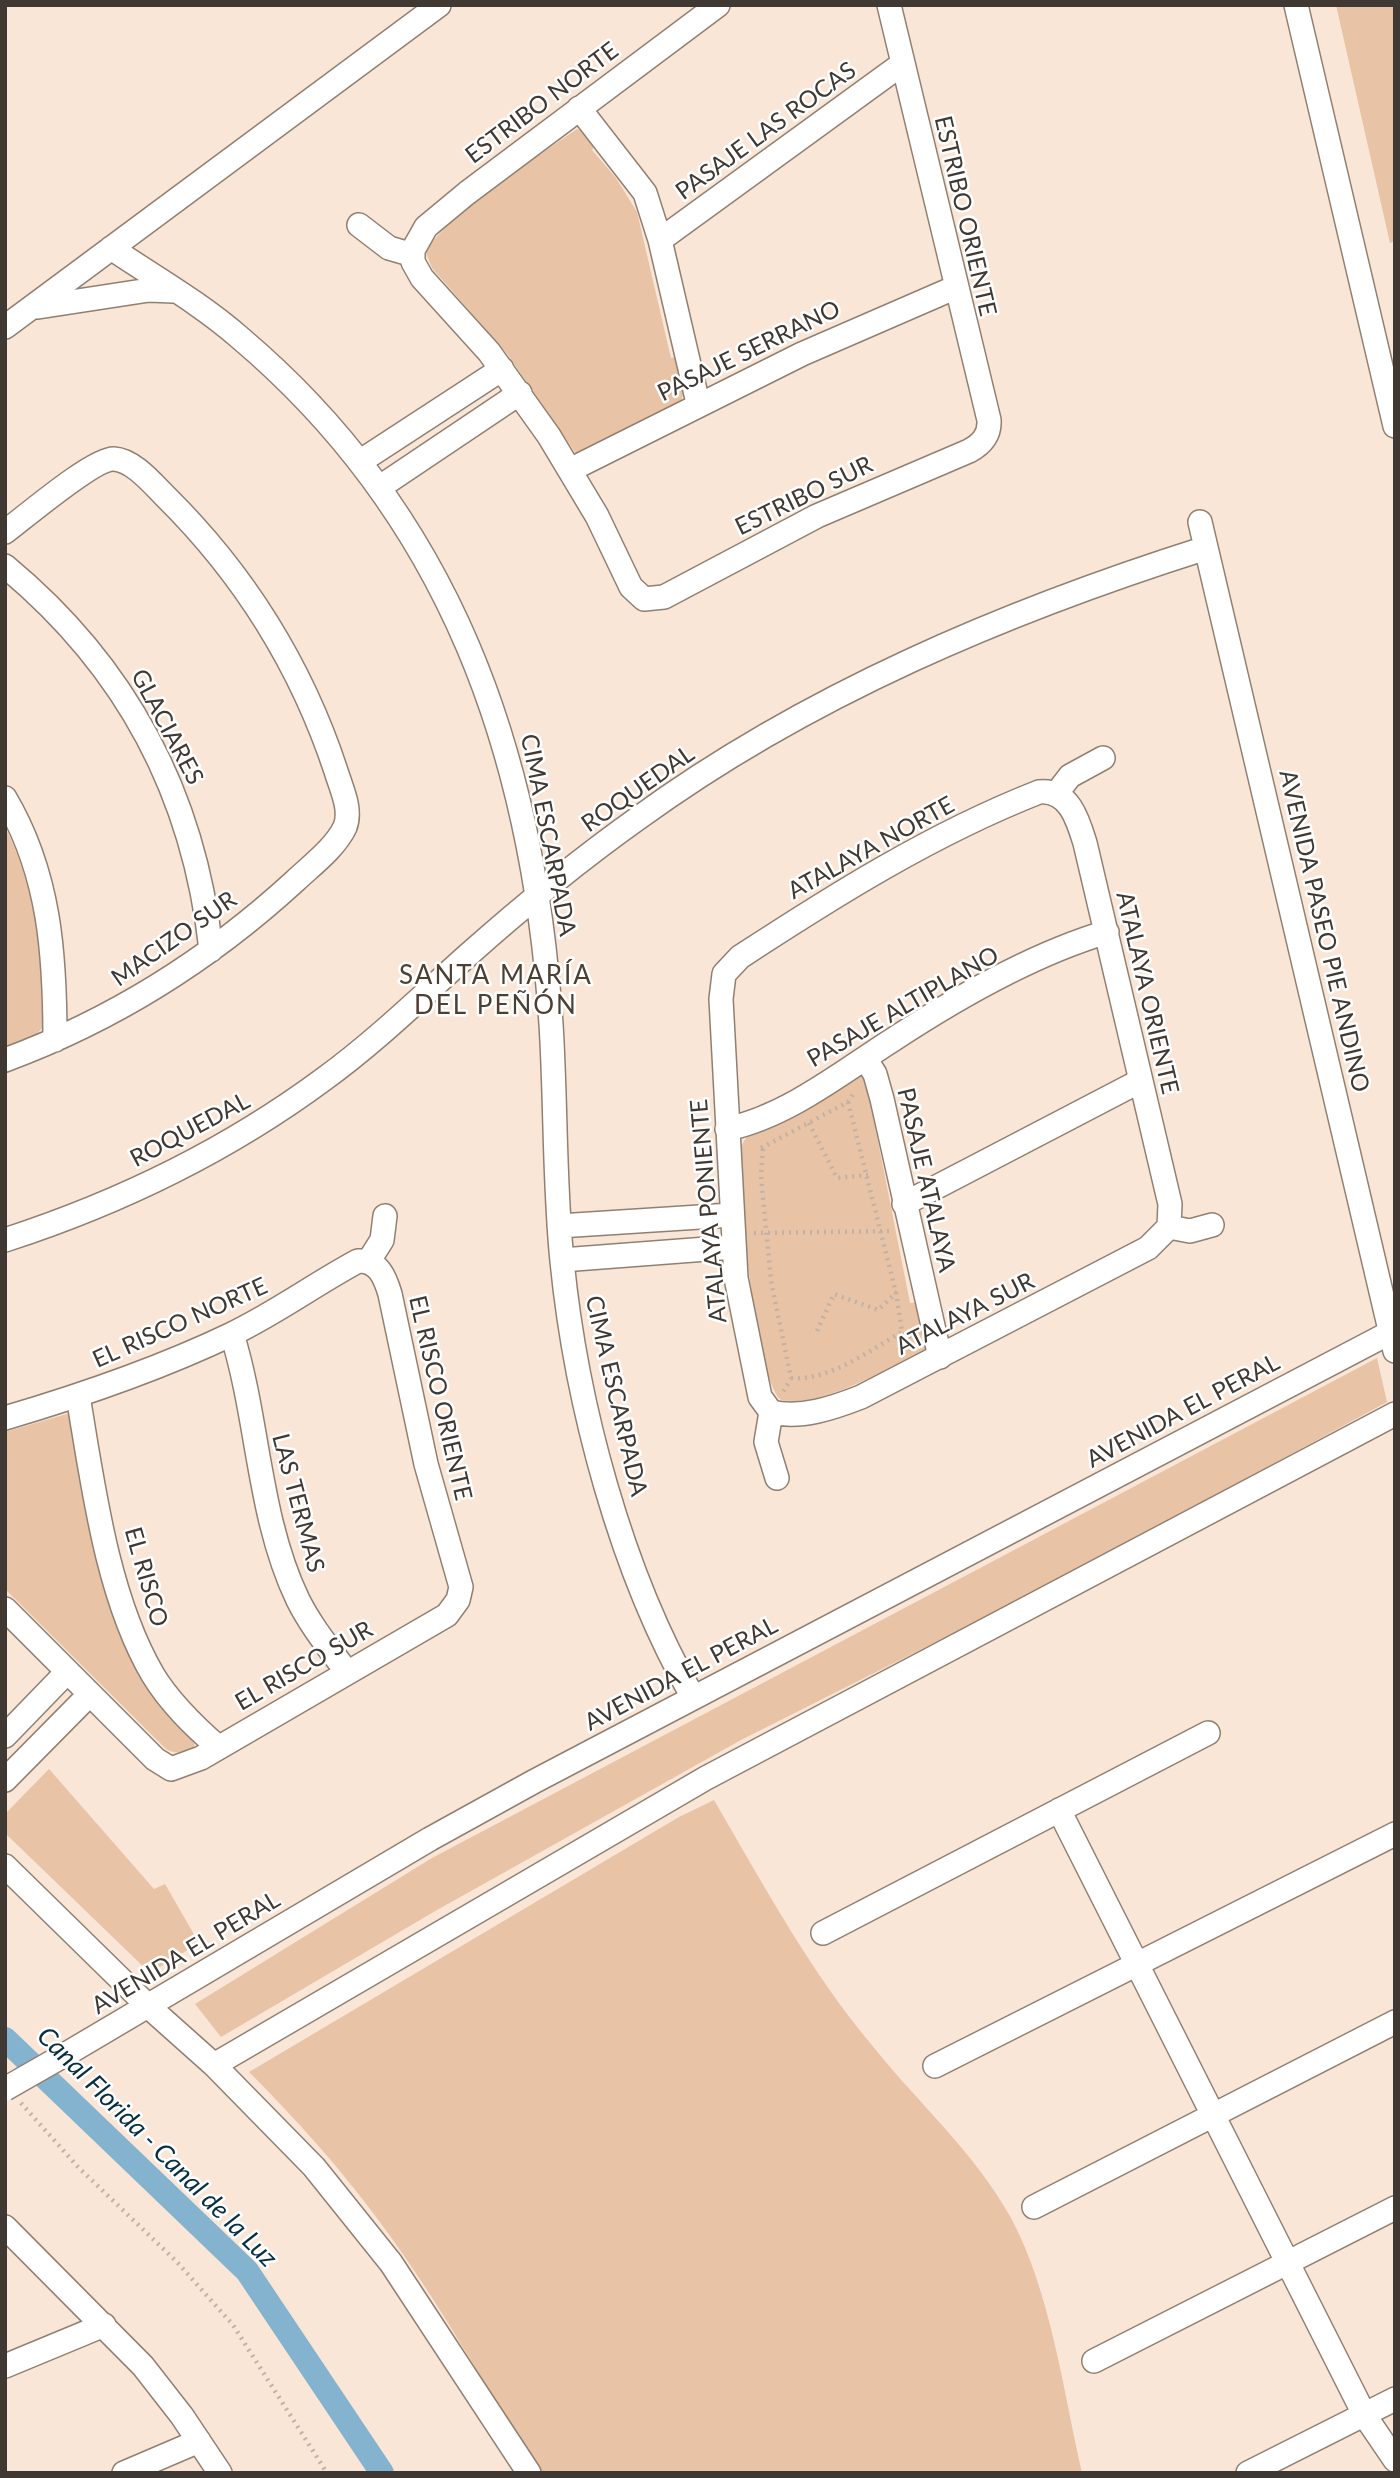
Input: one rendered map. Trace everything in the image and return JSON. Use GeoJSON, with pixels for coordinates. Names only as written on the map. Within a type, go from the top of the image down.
{"type":"FeatureCollection","features":[{"type":"Feature","properties":{"kind":"street"},"geometry":{"type":"LineString","coordinates":[[5,327],[439,5]]}},
{"type":"Feature","properties":{"kind":"street","name":"ESTRIBO NORTE"},"geometry":{"type":"LineString","coordinates":[[413,255],[416,240],[426,227],[579,108],[718,5]]}},
{"type":"Feature","properties":{"kind":"street","name":"ESTRIBO ORIENTE"},"geometry":{"type":"LineString","coordinates":[[889,5],[954,288],[989,420],[985,438]]}},
{"type":"Feature","properties":{"kind":"street"},"geometry":{"type":"LineString","coordinates":[[1296,5],[1395,426]]}},
{"type":"Feature","properties":{"kind":"street","name":"PASAJE LAS ROCAS"},"geometry":{"type":"LineString","coordinates":[[660,240],[902,64]]}},
{"type":"Feature","properties":{"kind":"street"},"geometry":{"type":"LineString","coordinates":[[579,108],[640,183],[653,212],[698,403]]}},
{"type":"Feature","properties":{"kind":"street"},"geometry":{"type":"LineString","coordinates":[[359,225],[389,248],[413,255],[422,278],[502,369],[570,470]]}},
{"type":"Feature","properties":{"kind":"street","name":"CIMA ESCARPADA"},"geometry":{"type":"LineString","coordinates":[[111,248],[222,323],[275,369],[361,461],[380,487],[438,586],[493,707],[513,770],[537,896],[550,1012],[559,1226],[578,1363],[612,1502],[644,1597],[693,1697]]}},
{"type":"Feature","properties":{"kind":"street","name":"PASAJE SERRANO"},"geometry":{"type":"LineString","coordinates":[[570,470],[698,403],[881,318],[954,288]]}},
{"type":"Feature","properties":{"kind":"street"},"geometry":{"type":"LineString","coordinates":[[30,308],[94,296],[149,290],[173,291]]}},
{"type":"Feature","properties":{"kind":"street"},"geometry":{"type":"LineString","coordinates":[[361,461],[502,369]]}},
{"type":"Feature","properties":{"kind":"street"},"geometry":{"type":"LineString","coordinates":[[380,487],[520,393]]}},
{"type":"Feature","properties":{"kind":"street","name":"ESTRIBO SUR"},"geometry":{"type":"LineString","coordinates":[[570,470],[597,516],[631,587],[644,599],[664,597],[817,516],[969,451],[985,438]]}},
{"type":"Feature","properties":{"kind":"street","name":"MACIZO SUR"},"geometry":{"type":"LineString","coordinates":[[5,532],[85,472],[114,459],[141,473],[211,545],[262,612],[309,699],[346,801],[346,823],[327,849],[305,871],[211,950],[121,1008],[55,1040],[5,1060]]}},
{"type":"Feature","properties":{"kind":"street","name":"AVENIDA PASEO PIE ANDINO"},"geometry":{"type":"LineString","coordinates":[[1200,522],[1393,1338]]}},
{"type":"Feature","properties":{"kind":"street","name":"ROQUEDAL"},"geometry":{"type":"LineString","coordinates":[[5,1240],[67,1219],[142,1186],[268,1118],[327,1077],[537,896],[642,815],[745,749],[840,696],[916,659],[1021,614],[1206,548]]}},
{"type":"Feature","properties":{"kind":"street","name":"GLACIARES"},"geometry":{"type":"LineString","coordinates":[[5,566],[59,616],[102,665],[126,698],[151,741],[177,800],[196,856],[205,894],[211,950]]}},
{"type":"Feature","properties":{"kind":"street"},"geometry":{"type":"LineString","coordinates":[[1056,794],[1070,776],[1103,758]]}},
{"type":"Feature","properties":{"kind":"street","name":"ATALAYA NORTE"},"geometry":{"type":"LineString","coordinates":[[724,974],[740,957],[891,863],[1024,798],[1039,792],[1056,794]]}},
{"type":"Feature","properties":{"kind":"street","name":"ATALAYA ORIENTE"},"geometry":{"type":"LineString","coordinates":[[1056,794],[1070,807],[1079,825],[1107,932],[1170,1203],[1169,1227]]}},
{"type":"Feature","properties":{"kind":"street"},"geometry":{"type":"LineString","coordinates":[[5,798],[27,841],[50,923],[54,963],[55,1040]]}},
{"type":"Feature","properties":{"kind":"street","name":"PASAJE ALTIPLANO"},"geometry":{"type":"LineString","coordinates":[[727,1129],[769,1115],[935,1014],[998,980],[1065,947],[1107,932]]}},
{"type":"Feature","properties":{"kind":"street","name":"ATALAYA PONIENTE"},"geometry":{"type":"LineString","coordinates":[[724,974],[720,989],[732,1231],[739,1298],[758,1390],[762,1403],[771,1412]]}},
{"type":"Feature","properties":{"kind":"street","name":"PASAJE ATALAYA"},"geometry":{"type":"LineString","coordinates":[[865,1058],[877,1082],[940,1357]]}},
{"type":"Feature","properties":{"kind":"street"},"geometry":{"type":"LineString","coordinates":[[904,1204],[1140,1081]]}},
{"type":"Feature","properties":{"kind":"street"},"geometry":{"type":"LineString","coordinates":[[368,1262],[382,1240],[385,1216]]}},
{"type":"Feature","properties":{"kind":"street"},"geometry":{"type":"LineString","coordinates":[[1169,1227],[1190,1231],[1212,1225]]}},
{"type":"Feature","properties":{"kind":"street"},"geometry":{"type":"LineString","coordinates":[[559,1226],[732,1231]]}},
{"type":"Feature","properties":{"kind":"street","name":"ATALAYA SUR"},"geometry":{"type":"LineString","coordinates":[[771,1412],[798,1413],[846,1403],[940,1357],[1147,1248],[1169,1227]]}},
{"type":"Feature","properties":{"kind":"street"},"geometry":{"type":"LineString","coordinates":[[562,1260],[732,1231]]}},
{"type":"Feature","properties":{"kind":"street","name":"EL RISCO NORTE"},"geometry":{"type":"LineString","coordinates":[[5,1418],[78,1396],[232,1334],[358,1261],[368,1262]]}},
{"type":"Feature","properties":{"kind":"street","name":"EL RISCO ORIENTE"},"geometry":{"type":"LineString","coordinates":[[368,1262],[380,1270],[390,1294],[431,1483],[460,1582],[458,1600]]}},
{"type":"Feature","properties":{"kind":"street","name":"LAS TERMAS"},"geometry":{"type":"LineString","coordinates":[[232,1334],[265,1495],[286,1568],[305,1613],[346,1671]]}},
{"type":"Feature","properties":{"kind":"street","name":"AVENIDA EL PERAL"},"geometry":{"type":"LineString","coordinates":[[9,2092],[68,2053],[430,1839],[693,1697],[1393,1338]]}},
{"type":"Feature","properties":{"kind":"street","name":"EL RISCO"},"geometry":{"type":"LineString","coordinates":[[78,1396],[103,1527],[132,1630],[162,1688],[218,1747]]}},
{"type":"Feature","properties":{"kind":"street"},"geometry":{"type":"LineString","coordinates":[[771,1412],[766,1442],[777,1478]]}},
{"type":"Feature","properties":{"kind":"street"},"geometry":{"type":"LineString","coordinates":[[214,2065],[706,1778],[1395,1414]]}},
{"type":"Feature","properties":{"kind":"street","name":"EL RISCO SUR"},"geometry":{"type":"LineString","coordinates":[[89,1695],[155,1759],[171,1769],[186,1766],[346,1671],[447,1615],[458,1600]]}},
{"type":"Feature","properties":{"kind":"street"},"geometry":{"type":"LineString","coordinates":[[5,1609],[89,1695],[5,1780]]}},
{"type":"Feature","properties":{"kind":"street"},"geometry":{"type":"LineString","coordinates":[[5,1737],[67,1672]]}},
{"type":"Feature","properties":{"kind":"street"},"geometry":{"type":"LineString","coordinates":[[823,1933],[1208,1733]]}},
{"type":"Feature","properties":{"kind":"street"},"geometry":{"type":"LineString","coordinates":[[1059,1810],[1365,2416],[1395,2460]]}},
{"type":"Feature","properties":{"kind":"street"},"geometry":{"type":"LineString","coordinates":[[935,2066],[1395,1834]]}},
{"type":"Feature","properties":{"kind":"street"},"geometry":{"type":"LineString","coordinates":[[5,1866],[149,2007],[214,2065],[314,2167],[391,2263],[529,2473]]}},
{"type":"Feature","properties":{"kind":"street"},"geometry":{"type":"LineString","coordinates":[[1034,2207],[1395,2022]]}},
{"type":"Feature","properties":{"kind":"street"},"geometry":{"type":"LineString","coordinates":[[1094,2361],[1395,2208]]}},
{"type":"Feature","properties":{"kind":"street"},"geometry":{"type":"LineString","coordinates":[[5,2227],[104,2325],[164,2391],[220,2473]]}},
{"type":"Feature","properties":{"kind":"street"},"geometry":{"type":"LineString","coordinates":[[5,2366],[104,2325]]}},
{"type":"Feature","properties":{"kind":"street"},"geometry":{"type":"LineString","coordinates":[[1248,2473],[1395,2399]]}},
{"type":"Feature","properties":{"kind":"street"},"geometry":{"type":"LineString","coordinates":[[124,2473],[199,2441]]}},
{"type":"Feature","properties":{"kind":"path"},"geometry":{"type":"LineString","coordinates":[[848,1102],[896,1293],[902,1332],[940,1357]]}},
{"type":"Feature","properties":{"kind":"path"},"geometry":{"type":"LineString","coordinates":[[809,1123],[837,1178],[868,1175]]}},
{"type":"Feature","properties":{"kind":"path"},"geometry":{"type":"LineString","coordinates":[[763,1149],[761,1176],[771,1281],[791,1378],[771,1412]]}},
{"type":"Feature","properties":{"kind":"path"},"geometry":{"type":"LineString","coordinates":[[732,1231],[766,1234],[909,1230]]}},
{"type":"Feature","properties":{"kind":"path"},"geometry":{"type":"LineString","coordinates":[[817,1331],[834,1294],[878,1310],[896,1293],[923,1286]]}},
{"type":"Feature","properties":{"kind":"path"},"geometry":{"type":"LineString","coordinates":[[791,1378],[807,1377],[832,1369],[902,1332]]}},
{"type":"Feature","properties":{"kind":"path"},"geometry":{"type":"LineString","coordinates":[[9,2092],[36,2117],[78,2167],[177,2262],[233,2325],[327,2473]]}},
{"type":"Feature","properties":{"kind":"shaded area"},"geometry":{"type":"Polygon","coordinates":[[[1336,5],[1395,5],[1395,241],[1390,243],[1336,5]]]}},
{"type":"Feature","properties":{"kind":"shaded area"},"geometry":{"type":"Polygon","coordinates":[[[577,129],[589,134],[596,143],[592,150],[616,178],[637,212],[671,358],[679,356],[684,387],[681,405],[577,455],[507,354],[432,268],[426,253],[434,240],[470,207],[577,129]]]}},
{"type":"Feature","properties":{"kind":"shaded area"},"geometry":{"type":"Polygon","coordinates":[[[5,827],[24,875],[36,924],[44,1026],[36,1035],[5,1047],[5,827]]]}},
{"type":"Feature","properties":{"kind":"shaded area"},"geometry":{"type":"Polygon","coordinates":[[[857,1070],[869,1079],[876,1108],[872,1111],[910,1303],[918,1302],[926,1349],[836,1392],[798,1401],[781,1400],[772,1385],[757,1324],[742,1209],[741,1150],[752,1130],[857,1070]]]}},
{"type":"Feature","properties":{"kind":"shaded area"},"geometry":{"type":"Polygon","coordinates":[[[1377,1358],[1387,1402],[1055,1582],[741,1740],[437,1910],[221,2037],[195,2004],[432,1858],[1377,1358]]]}},
{"type":"Feature","properties":{"kind":"shaded area"},"geometry":{"type":"Polygon","coordinates":[[[70,1413],[90,1519],[163,1705],[195,1742],[194,1747],[186,1750],[176,1752],[165,1748],[5,1589],[5,1432],[70,1413]]]}},
{"type":"Feature","properties":{"kind":"shaded area"},"geometry":{"type":"Polygon","coordinates":[[[49,1769],[154,1889],[165,1884],[199,1943],[150,1973],[5,1833],[5,1814],[49,1769]]]}},
{"type":"Feature","properties":{"kind":"shaded area"},"geometry":{"type":"Polygon","coordinates":[[[714,1800],[789,1928],[830,1990],[875,2049],[981,2172],[1011,2218],[1025,2247],[1046,2310],[1082,2473],[540,2473],[444,2316],[382,2225],[318,2146],[249,2072],[679,1817],[714,1800]]]}},
{"type":"Feature","properties":{"kind":"waterway","name":"Canal Florida - Canal de la Luz"},"geometry":{"type":"LineString","coordinates":[[5,2039],[247,2271],[382,2473]]}},
{"type":"Feature","properties":{"kind":"district","name":"SANTA MARÍA DEL PEÑÓN"},"geometry":{"type":"Point","coordinates":[496,990]}}]}
